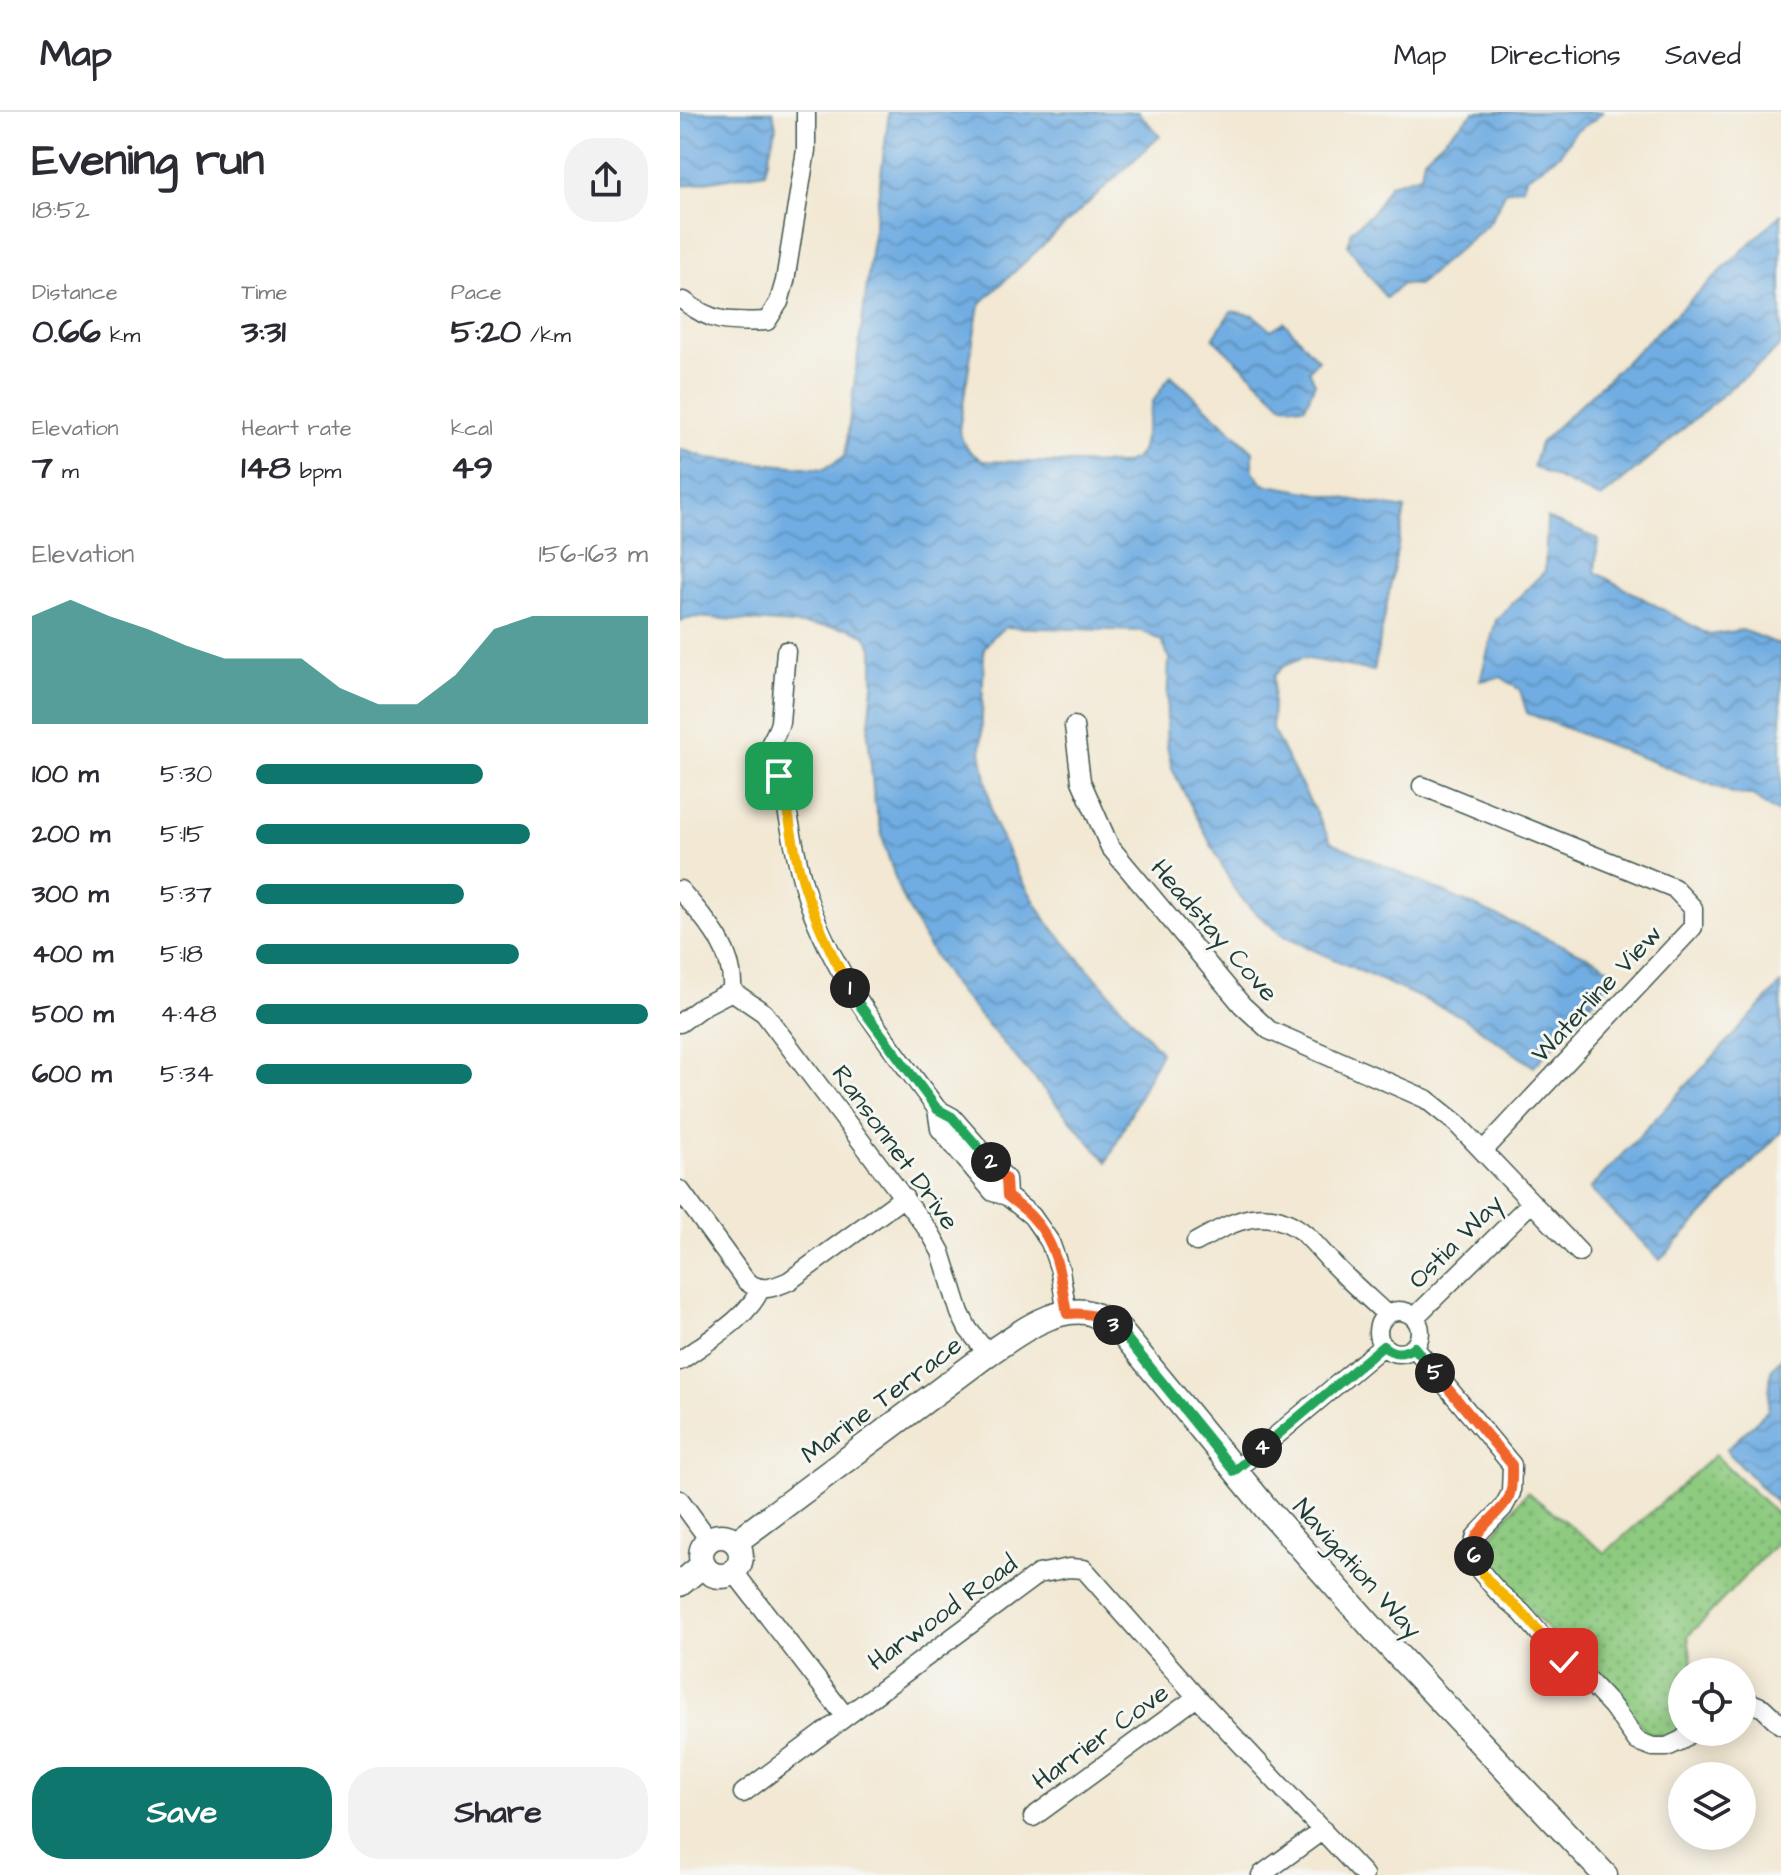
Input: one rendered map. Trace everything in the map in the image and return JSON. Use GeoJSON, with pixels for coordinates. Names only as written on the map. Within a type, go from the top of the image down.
{"type":"FeatureCollection","features":[{"type":"Feature","properties":{"kind":"street"},"geometry":{"type":"LineString","coordinates":[[684,301],[699,313],[728,323],[767,321],[773,312],[785,281],[801,188],[806,150],[806,112]]}},
{"type":"Feature","properties":{"kind":"street"},"geometry":{"type":"LineString","coordinates":[[786,651],[780,722],[766,756],[781,783],[811,908],[834,959],[861,1007],[937,1109],[952,1117],[1006,1179],[1007,1196],[1032,1216],[1050,1242],[1060,1270],[1067,1314]]}},
{"type":"Feature","properties":{"kind":"street","name":"Headstay Cove"},"geometry":{"type":"LineString","coordinates":[[1074,726],[1081,781],[1110,847],[1242,1005],[1269,1030],[1426,1099],[1456,1123],[1579,1252]]}},
{"type":"Feature","properties":{"kind":"street","name":"Waterline View"},"geometry":{"type":"LineString","coordinates":[[1422,786],[1674,888],[1693,908],[1693,927],[1483,1151]]}},
{"type":"Feature","properties":{"kind":"street"},"geometry":{"type":"LineString","coordinates":[[680,890],[714,929],[733,977],[732,991],[703,1006],[680,1023]]}},
{"type":"Feature","properties":{"kind":"street","name":"Ransonnet Drive"},"geometry":{"type":"LineString","coordinates":[[732,991],[764,1013],[931,1234],[941,1252],[960,1313],[968,1329],[988,1354]]}},
{"type":"Feature","properties":{"kind":"street"},"geometry":{"type":"LineString","coordinates":[[680,1190],[746,1281],[760,1289],[775,1288],[789,1281],[904,1197]]}},
{"type":"Feature","properties":{"kind":"street","name":"Ostia Way"},"geometry":{"type":"LineString","coordinates":[[1415,1317],[1531,1203]]}},
{"type":"Feature","properties":{"kind":"street"},"geometry":{"type":"LineString","coordinates":[[1196,1242],[1233,1222],[1257,1217],[1280,1219],[1304,1233],[1340,1272],[1386,1314]]}},
{"type":"Feature","properties":{"kind":"street"},"geometry":{"type":"LineString","coordinates":[[680,1361],[745,1312],[760,1289]]}},
{"type":"Feature","properties":{"kind":"street"},"geometry":{"type":"LineString","coordinates":[[1402,1310],[1415,1317],[1420,1336],[1414,1347],[1396,1353],[1383,1346],[1379,1340],[1378,1326],[1386,1314],[1402,1310]]}},
{"type":"Feature","properties":{"kind":"street","name":"Navigation Way"},"geometry":{"type":"LineString","coordinates":[[1067,1314],[1085,1312],[1119,1329],[1234,1471],[1376,1632],[1605,1875]]}},
{"type":"Feature","properties":{"kind":"street","name":"Marine Terrace"},"geometry":{"type":"LineString","coordinates":[[736,1542],[988,1354],[1026,1328],[1049,1317],[1067,1314]]}},
{"type":"Feature","properties":{"kind":"street"},"geometry":{"type":"LineString","coordinates":[[1234,1471],[1383,1346]]}},
{"type":"Feature","properties":{"kind":"street"},"geometry":{"type":"LineString","coordinates":[[1414,1347],[1512,1465],[1511,1493],[1503,1508],[1476,1536],[1472,1551],[1480,1571],[1564,1662],[1581,1673],[1612,1706],[1637,1741],[1653,1747],[1669,1746]]}},
{"type":"Feature","properties":{"kind":"street"},"geometry":{"type":"LineString","coordinates":[[680,1500],[709,1540]]}},
{"type":"Feature","properties":{"kind":"street"},"geometry":{"type":"LineString","coordinates":[[720,1535],[736,1542],[742,1554],[739,1567],[734,1572],[714,1575],[703,1565],[702,1551],[709,1540],[720,1535]]}},
{"type":"Feature","properties":{"kind":"street"},"geometry":{"type":"LineString","coordinates":[[680,1584],[703,1565]]}},
{"type":"Feature","properties":{"kind":"street","name":"Harwood Road"},"geometry":{"type":"LineString","coordinates":[[743,1793],[1038,1574],[1069,1568],[1084,1569],[1197,1697],[1364,1875]]}},
{"type":"Feature","properties":{"kind":"street"},"geometry":{"type":"LineString","coordinates":[[734,1572],[845,1716]]}},
{"type":"Feature","properties":{"kind":"street","name":"Harrier Cove"},"geometry":{"type":"LineString","coordinates":[[1033,1817],[1197,1697]]}},
{"type":"Feature","properties":{"kind":"street"},"geometry":{"type":"LineString","coordinates":[[1756,1705],[1781,1725]]}},
{"type":"Feature","properties":{"kind":"street"},"geometry":{"type":"LineString","coordinates":[[1261,1875],[1323,1830]]}},
{"type":"Feature","properties":{"kind":"green space"},"geometry":{"type":"Polygon","coordinates":[[[1715,1455],[1781,1518],[1781,1538],[1688,1636],[1691,1658],[1668,1658],[1668,1738],[1648,1733],[1588,1660],[1567,1650],[1482,1559],[1490,1538],[1527,1492],[1605,1553],[1715,1455]]]}},
{"type":"Feature","properties":{"kind":"water"},"geometry":{"type":"Polygon","coordinates":[[[680,112],[773,112],[776,127],[765,172],[680,186],[680,112]]]}},
{"type":"Feature","properties":{"kind":"water"},"geometry":{"type":"Polygon","coordinates":[[[889,112],[1138,112],[1160,136],[983,301],[978,310],[959,430],[962,440],[971,452],[984,461],[1123,464],[1135,459],[1141,452],[1152,403],[1171,375],[1253,451],[1253,471],[1263,484],[1405,509],[1374,671],[1303,658],[1284,666],[1274,676],[1272,729],[1331,842],[1598,961],[1617,974],[1534,1067],[1461,1016],[1284,937],[1250,908],[1234,889],[1172,769],[1166,730],[1169,658],[1162,641],[1142,631],[1006,627],[993,636],[984,649],[981,751],[993,820],[1019,875],[1047,922],[1161,1052],[1107,1162],[952,984],[900,892],[874,800],[868,733],[873,650],[865,635],[849,628],[696,617],[680,621],[680,449],[707,458],[824,469],[845,456],[889,112]]]}},
{"type":"Feature","properties":{"kind":"water"},"geometry":{"type":"Polygon","coordinates":[[[1474,112],[1602,112],[1575,132],[1560,154],[1526,178],[1523,187],[1506,191],[1490,222],[1418,285],[1402,284],[1386,298],[1348,246],[1351,231],[1374,211],[1390,184],[1421,175],[1424,158],[1474,112]]]}},
{"type":"Feature","properties":{"kind":"water"},"geometry":{"type":"Polygon","coordinates":[[[1781,214],[1781,344],[1774,352],[1601,498],[1533,467],[1540,443],[1781,214]]]}},
{"type":"Feature","properties":{"kind":"water"},"geometry":{"type":"Polygon","coordinates":[[[1231,311],[1253,315],[1271,330],[1284,322],[1318,360],[1309,370],[1315,383],[1305,407],[1283,405],[1213,338],[1231,311]]]}},
{"type":"Feature","properties":{"kind":"water"},"geometry":{"type":"Polygon","coordinates":[[[1547,518],[1598,539],[1595,572],[1709,635],[1742,630],[1781,645],[1781,814],[1753,795],[1735,794],[1527,713],[1520,690],[1501,677],[1480,681],[1496,620],[1545,571],[1547,518]]]}},
{"type":"Feature","properties":{"kind":"water"},"geometry":{"type":"Polygon","coordinates":[[[1781,984],[1781,1132],[1660,1260],[1590,1189],[1781,984]]]}},
{"type":"Feature","properties":{"kind":"water"},"geometry":{"type":"Polygon","coordinates":[[[1781,1358],[1781,1508],[1726,1450],[1768,1410],[1771,1370],[1781,1358]]]}},
{"type":"Feature","properties":{"kind":"route"},"geometry":{"type":"LineString","coordinates":[[779,776],[811,908],[834,959],[861,1007],[937,1109],[952,1117],[1006,1179],[1007,1196],[1032,1216],[1041,1228],[1056,1256],[1067,1314],[1085,1312],[1119,1329],[1234,1471],[1383,1346],[1396,1353],[1414,1347],[1512,1465],[1511,1493],[1503,1508],[1476,1536],[1472,1551],[1480,1571],[1564,1662]]}}]}
